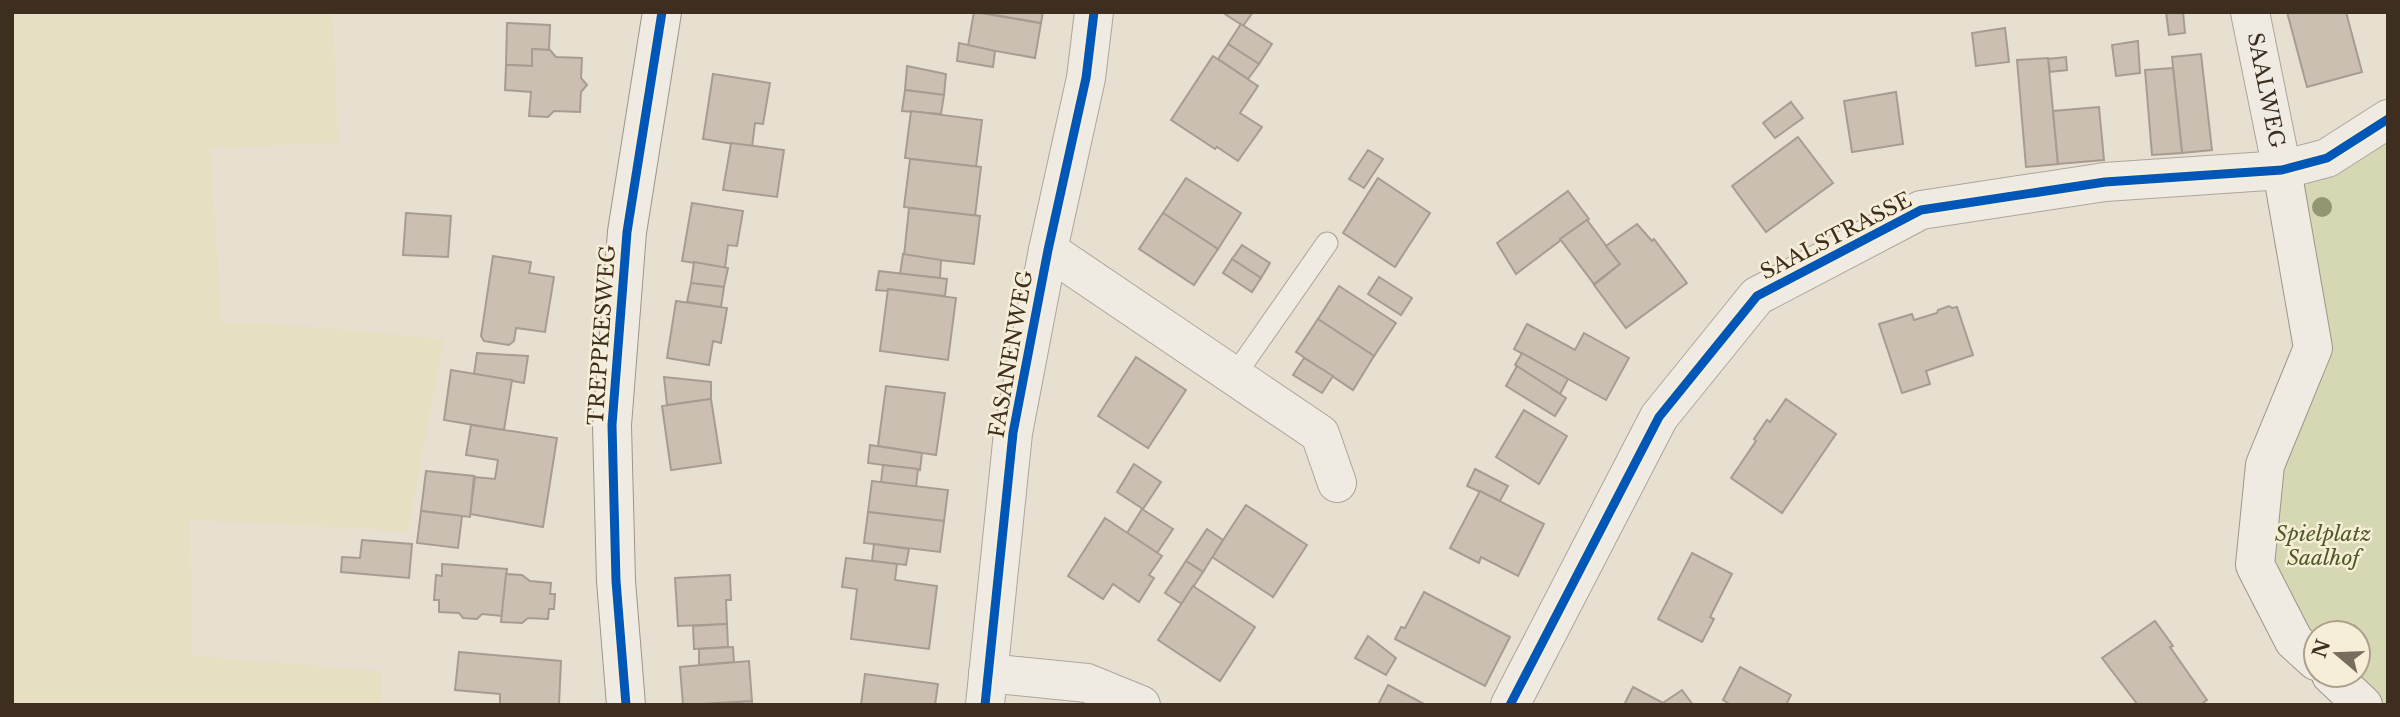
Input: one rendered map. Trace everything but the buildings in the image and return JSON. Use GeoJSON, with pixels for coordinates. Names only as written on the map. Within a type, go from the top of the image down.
{"type":"FeatureCollection","features":[{"type":"Feature","properties":{"kind":"street","name":"TREPPKESWEG"},"geometry":{"type":"LineString","coordinates":[[626,705],[616,581],[612,425],[626,232],[662,12]]}},
{"type":"Feature","properties":{"kind":"street","name":"FASANENWEG"},"geometry":{"type":"LineString","coordinates":[[1094,12],[1086,78],[1048,250],[1013,433],[986,689],[1087,683],[1141,705]]}},
{"type":"Feature","properties":{"kind":"street","name":"SAALWEG"},"geometry":{"type":"LineString","coordinates":[[2250,12],[2282,170],[2313,348],[2265,465],[2255,565],[2294,641],[2302,648]]}},
{"type":"Feature","properties":{"kind":"street","name":"SAALSTRASSE"},"geometry":{"type":"LineString","coordinates":[[1510,705],[1658,417],[1757,296],[1922,210],[2105,182],[2282,170],[2327,158],[2388,119]]}},
{"type":"Feature","properties":{"kind":"street","name":"FASANENWEG"},"geometry":{"type":"LineString","coordinates":[[1048,250],[1320,433],[1337,483]]}},
{"type":"Feature","properties":{"kind":"street"},"geometry":{"type":"LineString","coordinates":[[2346,689],[2363,705]]}},
{"type":"Feature","properties":{"kind":"lane"},"geometry":{"type":"LineString","coordinates":[[1235,375],[1326,243]]}},
{"type":"Feature","properties":{"kind":"shaded area"},"geometry":{"type":"Polygon","coordinates":[[[12,12],[333,12],[338,143],[210,148],[222,322],[271,323],[444,339],[408,531],[190,520],[192,655],[382,671],[382,705],[12,705],[12,12]]]}},
{"type":"Feature","properties":{"kind":"green space","name":"Spielplatz Saalhof"},"geometry":{"type":"Polygon","coordinates":[[[2388,119],[2388,705],[2363,705],[2360,689],[2372,689],[2372,619],[2302,619],[2302,639],[2255,565],[2313,348],[2282,170],[2388,119]]]}},
{"type":"Feature","properties":{"kind":"cycle path"},"geometry":{"type":"LineString","coordinates":[[626,705],[616,581],[612,425],[627,232],[662,12]]}},
{"type":"Feature","properties":{"kind":"cycle path"},"geometry":{"type":"LineString","coordinates":[[985,705],[1013,433],[1048,250],[1086,78],[1094,12]]}},
{"type":"Feature","properties":{"kind":"cycle path"},"geometry":{"type":"LineString","coordinates":[[1510,705],[1659,417],[1757,296],[1921,210],[2105,182],[2282,170],[2327,158],[2388,119]]}}]}
